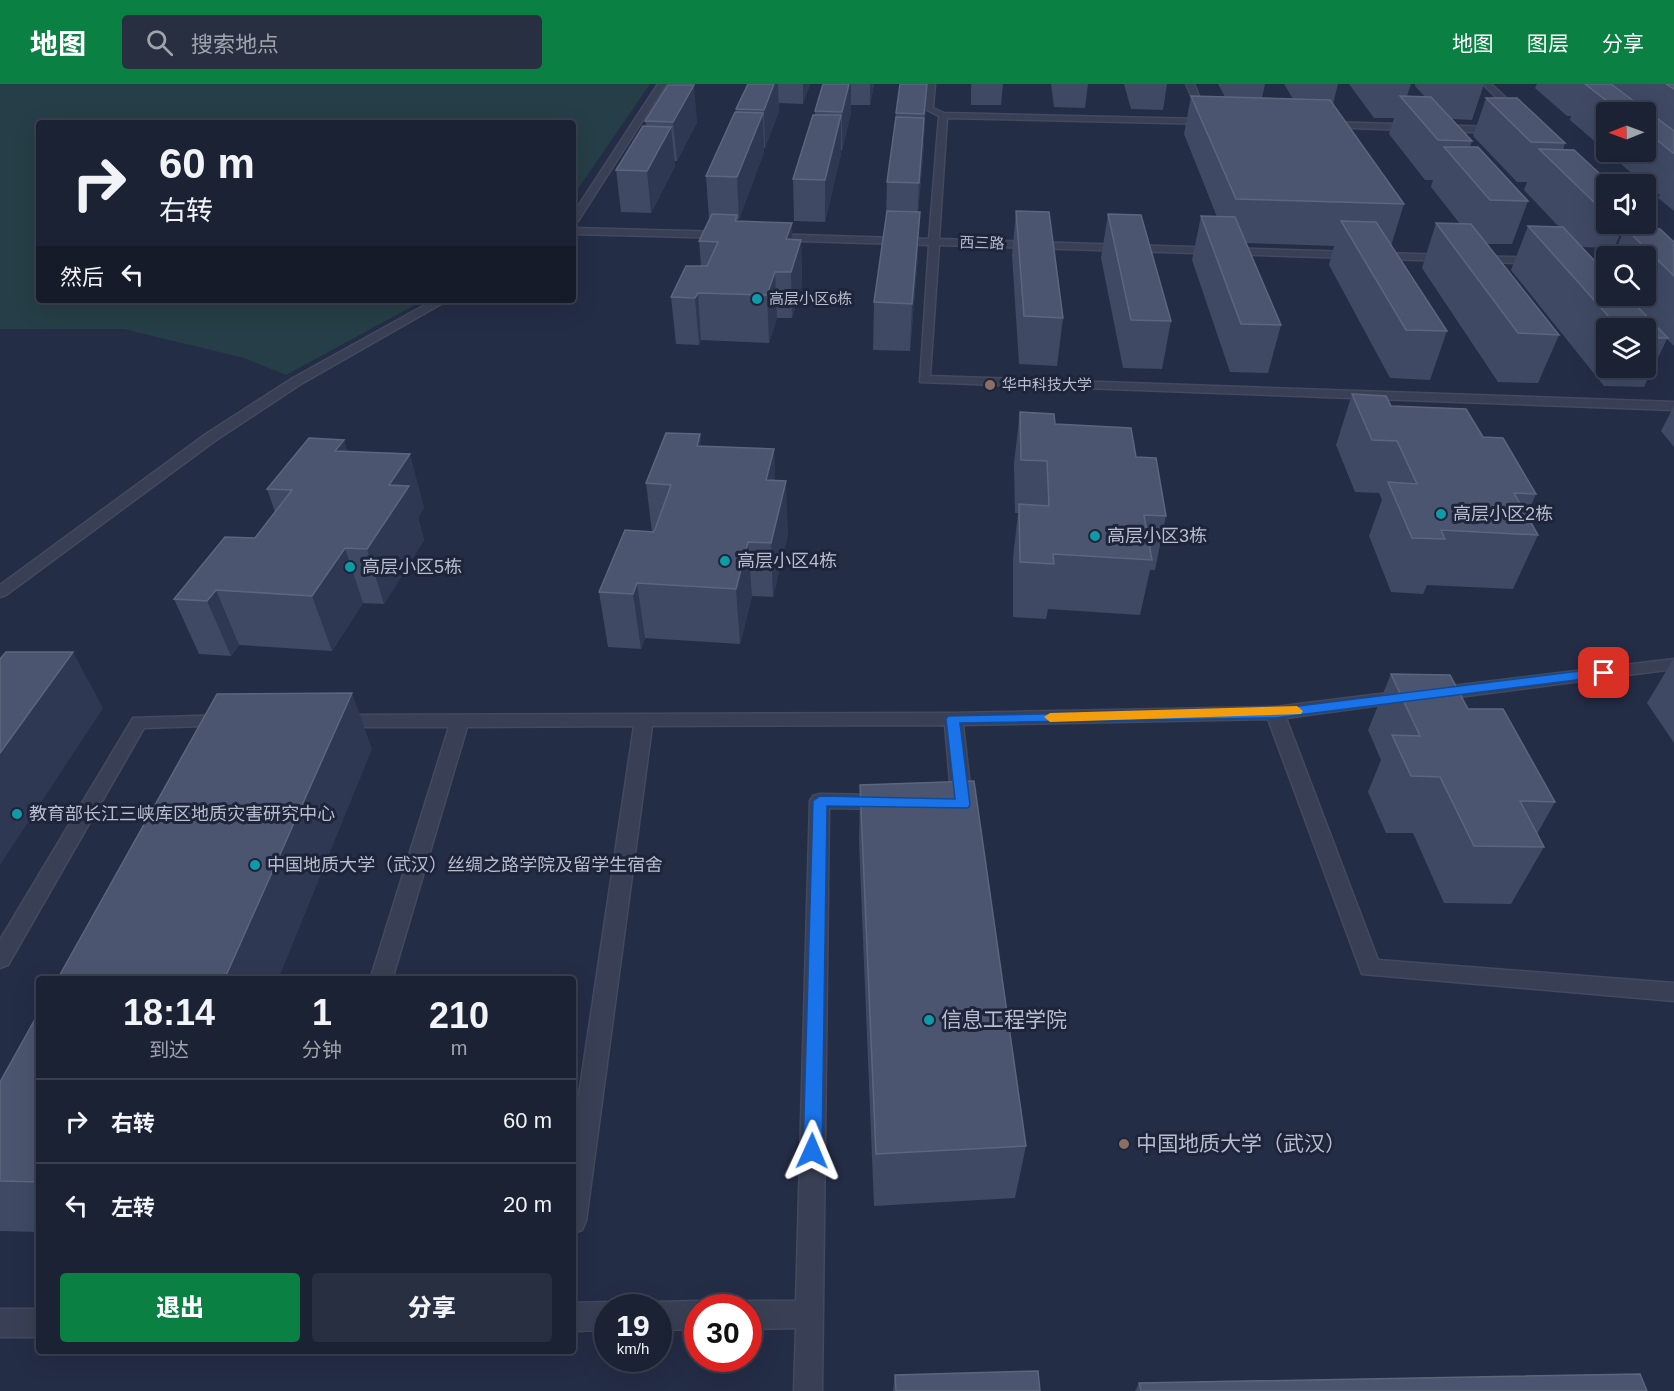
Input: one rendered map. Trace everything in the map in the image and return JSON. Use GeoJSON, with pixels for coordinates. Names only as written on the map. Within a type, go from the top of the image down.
{"type":"FeatureCollection","features":[{"type":"Feature","properties":{"kind":"street"},"geometry":{"type":"LineString","coordinates":[[576,216],[662,84]]}},
{"type":"Feature","properties":{"kind":"street"},"geometry":{"type":"LineString","coordinates":[[932,84],[929,109],[943,115],[1218,122]]}},
{"type":"Feature","properties":{"kind":"street"},"geometry":{"type":"LineString","coordinates":[[1190,84],[1207,122]]}},
{"type":"Feature","properties":{"kind":"street"},"geometry":{"type":"LineString","coordinates":[[1487,84],[1528,123]]}},
{"type":"Feature","properties":{"kind":"street"},"geometry":{"type":"LineString","coordinates":[[943,115],[924,379],[1674,406]]}},
{"type":"Feature","properties":{"kind":"street"},"geometry":{"type":"LineString","coordinates":[[1312,125],[1512,130]]}},
{"type":"Feature","properties":{"kind":"street"},"geometry":{"type":"LineString","coordinates":[[576,231],[733,236]]}},
{"type":"Feature","properties":{"kind":"street"},"geometry":{"type":"LineString","coordinates":[[1642,234],[1674,265]]}},
{"type":"Feature","properties":{"kind":"street","name":"西三路"},"geometry":{"type":"LineString","coordinates":[[757,236],[1548,262]]}},
{"type":"Feature","properties":{"kind":"street"},"geometry":{"type":"LineString","coordinates":[[1559,262],[1596,263]]}},
{"type":"Feature","properties":{"kind":"street"},"geometry":{"type":"LineString","coordinates":[[1656,265],[1674,265]]}},
{"type":"Feature","properties":{"kind":"street"},"geometry":{"type":"LineString","coordinates":[[0,592],[211,436],[297,381],[436,303]]}},
{"type":"Feature","properties":{"kind":"street"},"geometry":{"type":"LineString","coordinates":[[318,721],[953,719],[1275,713],[1674,664]]}},
{"type":"Feature","properties":{"kind":"street"},"geometry":{"type":"LineString","coordinates":[[1275,713],[1370,968],[1674,992]]}},
{"type":"Feature","properties":{"kind":"street"},"geometry":{"type":"LineString","coordinates":[[939,804],[963,805],[953,719]]}},
{"type":"Feature","properties":{"kind":"street"},"geometry":{"type":"LineString","coordinates":[[382,976],[460,720]]}},
{"type":"Feature","properties":{"kind":"street"},"geometry":{"type":"LineString","coordinates":[[576,1200],[644,720]]}},
{"type":"Feature","properties":{"kind":"street"},"geometry":{"type":"LineString","coordinates":[[0,959],[140,722],[246,721]]}},
{"type":"Feature","properties":{"kind":"street"},"geometry":{"type":"LineString","coordinates":[[808,1391],[820,801],[903,803]]}},
{"type":"Feature","properties":{"kind":"street"},"geometry":{"type":"LineString","coordinates":[[762,1315],[809,1314]]}},
{"type":"Feature","properties":{"kind":"street"},"geometry":{"type":"LineString","coordinates":[[576,1317],[594,1316]]}},
{"type":"Feature","properties":{"kind":"street"},"geometry":{"type":"LineString","coordinates":[[0,1323],[36,1323]]}},
{"type":"Feature","properties":{"kind":"shaded area"},"geometry":{"type":"Polygon","coordinates":[[[0,84],[650,84],[576,192],[576,120],[36,120],[36,303],[418,303],[286,375],[244,358],[124,329],[0,329],[0,84]]]}},
{"type":"Feature","properties":{"kind":"building"},"geometry":{"type":"Polygon","coordinates":[[[748,84],[774,84],[764,110],[736,109],[748,84]]]}},
{"type":"Feature","properties":{"kind":"building"},"geometry":{"type":"Polygon","coordinates":[[[823,84],[849,84],[842,112],[815,111],[823,84]]]}},
{"type":"Feature","properties":{"kind":"building"},"geometry":{"type":"Polygon","coordinates":[[[900,84],[927,84],[924,114],[896,113],[900,84]]]}},
{"type":"Feature","properties":{"kind":"building"},"geometry":{"type":"Polygon","coordinates":[[[1585,84],[1611,84],[1635,102],[1608,102],[1585,84]]]}},
{"type":"Feature","properties":{"kind":"building"},"geometry":{"type":"Polygon","coordinates":[[[668,85],[694,85],[673,122],[645,121],[668,85]]]}},
{"type":"Feature","properties":{"kind":"building"},"geometry":{"type":"Polygon","coordinates":[[[1191,96],[1330,100],[1404,204],[1236,199],[1191,96]]]}},
{"type":"Feature","properties":{"kind":"building"},"geometry":{"type":"Polygon","coordinates":[[[1400,96],[1431,97],[1472,141],[1438,140],[1400,96]]]}},
{"type":"Feature","properties":{"kind":"building"},"geometry":{"type":"Polygon","coordinates":[[[1486,98],[1517,98],[1565,143],[1531,142],[1486,98]]]}},
{"type":"Feature","properties":{"kind":"building"},"geometry":{"type":"Polygon","coordinates":[[[735,112],[763,113],[737,177],[706,176],[735,112]]]}},
{"type":"Feature","properties":{"kind":"building"},"geometry":{"type":"Polygon","coordinates":[[[813,115],[841,115],[825,180],[793,179],[813,115]]]}},
{"type":"Feature","properties":{"kind":"building"},"geometry":{"type":"Polygon","coordinates":[[[896,117],[924,118],[919,183],[887,182],[896,117]]]}},
{"type":"Feature","properties":{"kind":"building"},"geometry":{"type":"Polygon","coordinates":[[[1656,119],[1674,131],[1673,153],[1656,139],[1656,119]]]}},
{"type":"Feature","properties":{"kind":"building"},"geometry":{"type":"Polygon","coordinates":[[[643,126],[671,127],[647,171],[616,170],[643,126]]]}},
{"type":"Feature","properties":{"kind":"building"},"geometry":{"type":"Polygon","coordinates":[[[1444,147],[1478,147],[1528,201],[1490,200],[1444,147]]]}},
{"type":"Feature","properties":{"kind":"building"},"geometry":{"type":"Polygon","coordinates":[[[1539,149],[1574,150],[1600,174],[1596,174],[1595,203],[1539,149]]]}},
{"type":"Feature","properties":{"kind":"building"},"geometry":{"type":"Polygon","coordinates":[[[887,211],[920,212],[912,304],[874,302],[887,211]]]}},
{"type":"Feature","properties":{"kind":"building"},"geometry":{"type":"Polygon","coordinates":[[[1016,211],[1049,212],[1063,318],[1024,316],[1016,211]]]}},
{"type":"Feature","properties":{"kind":"building"},"geometry":{"type":"Polygon","coordinates":[[[712,214],[737,215],[735,221],[792,223],[786,239],[801,240],[791,272],[775,272],[767,295],[698,293],[695,298],[671,297],[686,266],[707,266],[718,242],[699,241],[712,214]]]}},
{"type":"Feature","properties":{"kind":"building"},"geometry":{"type":"Polygon","coordinates":[[[1108,214],[1141,215],[1171,321],[1131,320],[1108,214]]]}},
{"type":"Feature","properties":{"kind":"building"},"geometry":{"type":"Polygon","coordinates":[[[1201,216],[1235,217],[1281,325],[1241,324],[1201,216]]]}},
{"type":"Feature","properties":{"kind":"building"},"geometry":{"type":"Polygon","coordinates":[[[1341,221],[1376,222],[1447,331],[1406,330],[1341,221]]]}},
{"type":"Feature","properties":{"kind":"building"},"geometry":{"type":"Polygon","coordinates":[[[1436,223],[1471,224],[1559,335],[1518,333],[1436,223]]]}},
{"type":"Feature","properties":{"kind":"building"},"geometry":{"type":"Polygon","coordinates":[[[1528,226],[1563,227],[1596,262],[1596,302],[1528,226]]]}},
{"type":"Feature","properties":{"kind":"building"},"geometry":{"type":"Polygon","coordinates":[[[1656,229],[1660,229],[1674,242],[1674,276],[1656,258],[1656,246],[1643,246],[1631,234],[1656,234],[1656,229]]]}},
{"type":"Feature","properties":{"kind":"building"},"geometry":{"type":"Polygon","coordinates":[[[1599,306],[1637,306],[1648,318],[1610,318],[1599,306]]]}},
{"type":"Feature","properties":{"kind":"building"},"geometry":{"type":"Polygon","coordinates":[[[1656,326],[1668,338],[1656,338],[1656,326]]]}},
{"type":"Feature","properties":{"kind":"building"},"geometry":{"type":"Polygon","coordinates":[[[1352,394],[1386,396],[1391,406],[1466,409],[1483,437],[1503,438],[1536,494],[1514,493],[1538,535],[1441,530],[1445,539],[1412,538],[1388,482],[1417,484],[1397,441],[1372,440],[1352,394]]]}},
{"type":"Feature","properties":{"kind":"building"},"geometry":{"type":"Polygon","coordinates":[[[1020,412],[1054,414],[1055,424],[1131,428],[1136,457],[1156,458],[1166,516],[1144,515],[1152,560],[1053,554],[1054,564],[1020,562],[1019,504],[1049,506],[1047,461],[1021,460],[1020,412]]]}},
{"type":"Feature","properties":{"kind":"building"},"geometry":{"type":"Polygon","coordinates":[[[666,433],[700,434],[697,446],[774,449],[766,480],[786,481],[771,543],[748,542],[736,589],[637,583],[633,594],[599,592],[625,530],[654,532],[671,485],[646,483],[666,433]]]}},
{"type":"Feature","properties":{"kind":"building"},"geometry":{"type":"Polygon","coordinates":[[[309,438],[344,440],[335,451],[410,454],[389,485],[409,486],[367,549],[345,548],[312,596],[216,590],[207,601],[174,599],[225,537],[255,538],[292,490],[267,489],[309,438]]]}},
{"type":"Feature","properties":{"kind":"building"},"geometry":{"type":"Polygon","coordinates":[[[6,652],[73,652],[0,753],[0,659],[6,652]]]}},
{"type":"Feature","properties":{"kind":"building"},"geometry":{"type":"Polygon","coordinates":[[[1391,674],[1450,675],[1468,709],[1503,709],[1555,802],[1520,801],[1544,847],[1474,846],[1440,777],[1411,776],[1392,735],[1420,736],[1391,674]]]}},
{"type":"Feature","properties":{"kind":"building"},"geometry":{"type":"Polygon","coordinates":[[[352,693],[226,976],[59,976],[217,694],[352,693]]]}},
{"type":"Feature","properties":{"kind":"building","name":"信息工程学院"},"geometry":{"type":"Polygon","coordinates":[[[974,781],[1026,1146],[876,1154],[860,785],[974,781]]]}},
{"type":"Feature","properties":{"kind":"building"},"geometry":{"type":"Polygon","coordinates":[[[36,1017],[36,1182],[0,1181],[0,1082],[36,1017]]]}},
{"type":"Feature","properties":{"kind":"building"},"geometry":{"type":"Polygon","coordinates":[[[1038,1371],[1040,1391],[896,1391],[895,1375],[1038,1371]]]}},
{"type":"Feature","properties":{"kind":"building"},"geometry":{"type":"Polygon","coordinates":[[[1640,1374],[1647,1391],[1141,1391],[1139,1383],[1640,1374]]]}},
{"type":"Feature","properties":{"kind":"slow traffic"},"geometry":{"type":"LineString","coordinates":[[1050,717],[1297,711]]}},
{"type":"Feature","properties":{"kind":"place","name":"高层小区6栋"},"geometry":{"type":"Point","coordinates":[757,299]}},
{"type":"Feature","properties":{"kind":"place","name":"华中科技大学"},"geometry":{"type":"Point","coordinates":[990,385]}},
{"type":"Feature","properties":{"kind":"place","name":"高层小区2栋"},"geometry":{"type":"Point","coordinates":[1441,514]}},
{"type":"Feature","properties":{"kind":"place","name":"高层小区3栋"},"geometry":{"type":"Point","coordinates":[1095,536]}},
{"type":"Feature","properties":{"kind":"place","name":"高层小区4栋"},"geometry":{"type":"Point","coordinates":[725,561]}},
{"type":"Feature","properties":{"kind":"place","name":"高层小区5栋"},"geometry":{"type":"Point","coordinates":[350,567]}},
{"type":"Feature","properties":{"kind":"place","name":"教育部长江三峡库区地质灾害研究中心"},"geometry":{"type":"Point","coordinates":[17,814]}},
{"type":"Feature","properties":{"kind":"place","name":"中国地质大学（武汉）丝绸之路学院及留学生宿舍"},"geometry":{"type":"Point","coordinates":[255,865]}},
{"type":"Feature","properties":{"kind":"place","name":"信息工程学院"},"geometry":{"type":"Point","coordinates":[929,1020]}},
{"type":"Feature","properties":{"kind":"place","name":"中国地质大学（武汉）"},"geometry":{"type":"Point","coordinates":[1124,1144]}},
{"type":"Feature","properties":{"kind":"route"},"geometry":{"type":"LineString","coordinates":[[812,1151],[820,801],[963,805],[953,719],[1275,713],[1604,673]]}}]}
